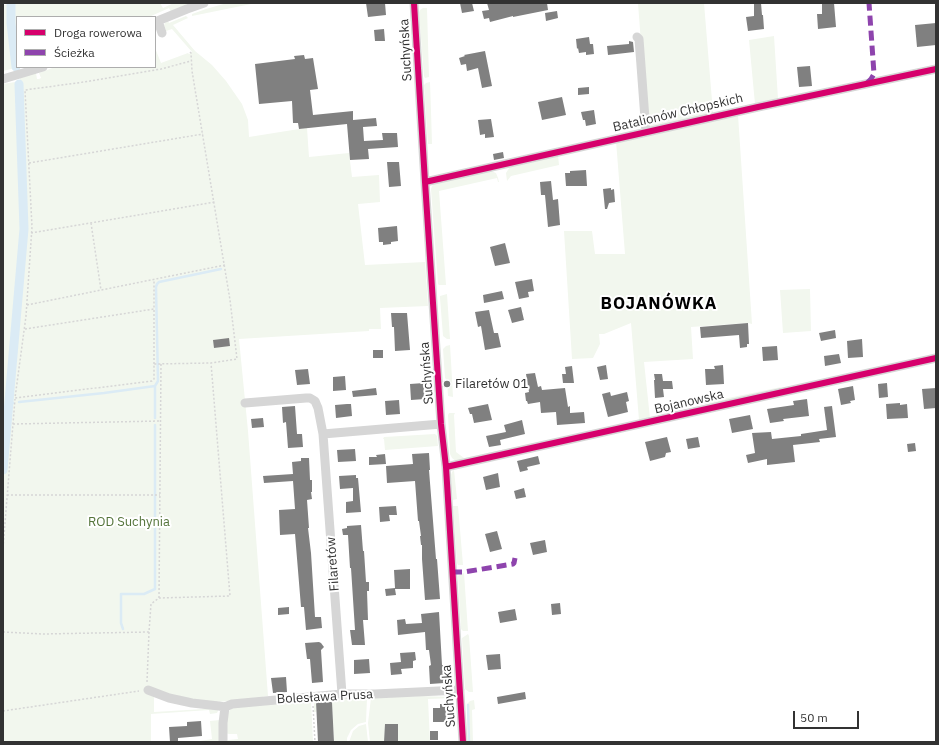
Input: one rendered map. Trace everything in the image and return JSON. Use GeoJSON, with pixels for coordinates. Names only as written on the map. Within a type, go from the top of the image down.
{"type":"FeatureCollection","features":[{"type":"Feature","properties":{"kind":"street"},"geometry":{"type":"LineString","coordinates":[[162,33],[156,21],[204,3]]}},
{"type":"Feature","properties":{"kind":"street","name":"Suchyńska"},"geometry":{"type":"LineString","coordinates":[[414,3],[441,424],[446,467],[463,742]]}},
{"type":"Feature","properties":{"kind":"street"},"geometry":{"type":"LineString","coordinates":[[637,37],[639,39],[646,132]]}},
{"type":"Feature","properties":{"kind":"street"},"geometry":{"type":"LineString","coordinates":[[3,79],[40,68]]}},
{"type":"Feature","properties":{"kind":"street","name":"Batalionów Chłopskich"},"geometry":{"type":"LineString","coordinates":[[425,182],[758,107],[936,69]]}},
{"type":"Feature","properties":{"kind":"street","name":"Bojanowska"},"geometry":{"type":"LineString","coordinates":[[446,467],[936,358]]}},
{"type":"Feature","properties":{"kind":"street","name":"Filaretów"},"geometry":{"type":"LineString","coordinates":[[245,403],[310,398],[315,401],[318,408],[323,434],[342,694]]}},
{"type":"Feature","properties":{"kind":"street"},"geometry":{"type":"LineString","coordinates":[[323,434],[441,424]]}},
{"type":"Feature","properties":{"kind":"street","name":"Bolesława Prusa"},"geometry":{"type":"LineString","coordinates":[[146,689],[169,698],[186,702],[226,707],[232,704],[313,696],[460,690]]}},
{"type":"Feature","properties":{"kind":"street"},"geometry":{"type":"LineString","coordinates":[[223,742],[223,723],[226,707]]}},
{"type":"Feature","properties":{"kind":"path"},"geometry":{"type":"LineString","coordinates":[[154,364],[211,362],[236,359],[225,265],[190,52]]}},
{"type":"Feature","properties":{"kind":"path"},"geometry":{"type":"LineString","coordinates":[[3,548],[13,424],[25,329],[31,233],[25,90],[161,70],[191,61]]}},
{"type":"Feature","properties":{"kind":"path"},"geometry":{"type":"LineString","coordinates":[[28,163],[203,134]]}},
{"type":"Feature","properties":{"kind":"path"},"geometry":{"type":"LineString","coordinates":[[31,233],[214,202]]}},
{"type":"Feature","properties":{"kind":"path"},"geometry":{"type":"LineString","coordinates":[[90,223],[101,290]]}},
{"type":"Feature","properties":{"kind":"path"},"geometry":{"type":"LineString","coordinates":[[27,305],[225,265]]}},
{"type":"Feature","properties":{"kind":"path"},"geometry":{"type":"LineString","coordinates":[[16,398],[152,381],[154,379],[154,279]]}},
{"type":"Feature","properties":{"kind":"path"},"geometry":{"type":"LineString","coordinates":[[25,329],[154,309]]}},
{"type":"Feature","properties":{"kind":"path"},"geometry":{"type":"LineString","coordinates":[[3,711],[146,689],[151,604],[159,598],[230,596],[211,362]]}},
{"type":"Feature","properties":{"kind":"path"},"geometry":{"type":"LineString","coordinates":[[159,598],[161,364]]}},
{"type":"Feature","properties":{"kind":"path"},"geometry":{"type":"LineString","coordinates":[[13,424],[161,422]]}},
{"type":"Feature","properties":{"kind":"path"},"geometry":{"type":"LineString","coordinates":[[7,495],[160,495]]}},
{"type":"Feature","properties":{"kind":"path"},"geometry":{"type":"LineString","coordinates":[[3,632],[43,634],[149,632]]}},
{"type":"Feature","properties":{"kind":"path"},"geometry":{"type":"LineString","coordinates":[[313,696],[315,742]]}},
{"type":"Feature","properties":{"kind":"green space"},"geometry":{"type":"Polygon","coordinates":[[[13,3],[160,3],[163,8],[174,3],[190,3],[171,12],[169,8],[151,16],[16,16],[16,68],[3,71],[3,5],[13,5],[13,3]]]}},
{"type":"Feature","properties":{"kind":"green space"},"geometry":{"type":"Polygon","coordinates":[[[227,3],[256,3],[192,16],[192,14],[227,3]]]}},
{"type":"Feature","properties":{"kind":"green space"},"geometry":{"type":"Polygon","coordinates":[[[638,3],[704,3],[713,113],[650,128],[647,124],[638,3]]]}},
{"type":"Feature","properties":{"kind":"green space"},"geometry":{"type":"Polygon","coordinates":[[[423,8],[427,8],[429,77],[425,78],[419,12],[423,8]]]}},
{"type":"Feature","properties":{"kind":"green space","name":"ROD Suchynia"},"geometry":{"type":"Polygon","coordinates":[[[186,16],[188,18],[173,25],[195,51],[212,65],[226,81],[242,104],[248,120],[249,137],[307,128],[309,157],[349,153],[352,177],[379,175],[380,202],[358,204],[365,265],[425,262],[428,306],[380,308],[381,329],[239,339],[248,431],[268,696],[235,701],[210,702],[154,696],[154,712],[204,709],[205,706],[218,708],[218,711],[217,713],[210,714],[209,710],[151,714],[151,742],[3,742],[3,488],[26,230],[20,78],[36,73],[37,79],[39,79],[41,78],[39,73],[52,68],[156,68],[156,50],[161,63],[192,52],[172,29],[166,31],[164,25],[168,21],[169,23],[186,16]]]}},
{"type":"Feature","properties":{"kind":"green space"},"geometry":{"type":"Polygon","coordinates":[[[774,36],[778,99],[755,104],[749,40],[774,36]]]}},
{"type":"Feature","properties":{"kind":"green space"},"geometry":{"type":"Polygon","coordinates":[[[15,82],[22,229],[3,444],[3,84],[15,82]]]}},
{"type":"Feature","properties":{"kind":"green space"},"geometry":{"type":"Polygon","coordinates":[[[430,82],[432,144],[428,144],[424,85],[430,82]]]}},
{"type":"Feature","properties":{"kind":"green space"},"geometry":{"type":"Polygon","coordinates":[[[738,115],[752,324],[691,327],[693,359],[644,362],[650,418],[639,420],[631,323],[604,334],[599,334],[600,344],[593,358],[572,359],[564,231],[592,231],[595,254],[625,254],[616,141],[738,115]]]}},
{"type":"Feature","properties":{"kind":"green space"},"geometry":{"type":"Polygon","coordinates":[[[558,155],[559,165],[511,176],[507,181],[506,173],[511,165],[558,155]]]}},
{"type":"Feature","properties":{"kind":"green space"},"geometry":{"type":"Polygon","coordinates":[[[491,171],[496,173],[499,182],[497,178],[439,191],[446,285],[439,285],[431,189],[432,186],[434,184],[491,171]]]}},
{"type":"Feature","properties":{"kind":"green space"},"geometry":{"type":"Polygon","coordinates":[[[810,289],[811,331],[783,333],[780,290],[810,289]]]}},
{"type":"Feature","properties":{"kind":"green space"},"geometry":{"type":"Polygon","coordinates":[[[447,294],[450,339],[443,336],[440,298],[440,296],[447,294]]]}},
{"type":"Feature","properties":{"kind":"green space"},"geometry":{"type":"Polygon","coordinates":[[[450,345],[453,397],[448,396],[443,349],[450,345]]]}},
{"type":"Feature","properties":{"kind":"green space"},"geometry":{"type":"Polygon","coordinates":[[[781,387],[706,405],[704,403],[781,387]]]}},
{"type":"Feature","properties":{"kind":"green space"},"geometry":{"type":"Polygon","coordinates":[[[449,413],[455,413],[456,452],[464,458],[553,439],[456,461],[450,454],[449,413]]]}},
{"type":"Feature","properties":{"kind":"green space"},"geometry":{"type":"Polygon","coordinates":[[[435,434],[437,436],[438,446],[385,450],[384,437],[435,434]]]}},
{"type":"Feature","properties":{"kind":"green space"},"geometry":{"type":"Polygon","coordinates":[[[454,470],[457,499],[453,500],[451,475],[454,470]]]}},
{"type":"Feature","properties":{"kind":"green space"},"geometry":{"type":"Polygon","coordinates":[[[453,506],[458,506],[463,565],[458,565],[457,563],[453,506]]]}},
{"type":"Feature","properties":{"kind":"green space"},"geometry":{"type":"Polygon","coordinates":[[[464,573],[468,631],[463,631],[461,629],[458,576],[464,573]]]}},
{"type":"Feature","properties":{"kind":"green space"},"geometry":{"type":"Polygon","coordinates":[[[468,634],[473,692],[469,692],[465,689],[462,638],[468,634]]]}},
{"type":"Feature","properties":{"kind":"green space"},"geometry":{"type":"Polygon","coordinates":[[[420,696],[455,698],[428,699],[430,742],[370,742],[368,723],[371,698],[420,696]]]}},
{"type":"Feature","properties":{"kind":"green space"},"geometry":{"type":"Polygon","coordinates":[[[367,698],[366,722],[358,724],[351,730],[347,738],[347,742],[334,742],[332,702],[316,703],[316,712],[314,712],[314,701],[367,698]]]}},
{"type":"Feature","properties":{"kind":"green space"},"geometry":{"type":"Polygon","coordinates":[[[311,700],[313,742],[226,742],[228,740],[238,739],[237,734],[226,733],[227,715],[233,707],[311,700]]]}},
{"type":"Feature","properties":{"kind":"green space"},"geometry":{"type":"Polygon","coordinates":[[[474,700],[475,709],[472,710],[473,742],[468,742],[467,704],[474,700]]]}},
{"type":"Feature","properties":{"kind":"green space"},"geometry":{"type":"Polygon","coordinates":[[[220,720],[219,742],[194,742],[212,739],[210,721],[220,720]]]}},
{"type":"Feature","properties":{"kind":"green space"},"geometry":{"type":"Polygon","coordinates":[[[366,724],[368,742],[349,742],[353,731],[359,726],[366,724]]]}},
{"type":"Feature","properties":{"kind":"building"},"geometry":{"type":"Polygon","coordinates":[[[366,3],[385,3],[386,15],[368,17],[366,3]]]}},
{"type":"Feature","properties":{"kind":"building"},"geometry":{"type":"Polygon","coordinates":[[[460,3],[472,3],[474,11],[462,13],[460,3]]]}},
{"type":"Feature","properties":{"kind":"building"},"geometry":{"type":"Polygon","coordinates":[[[487,3],[547,3],[548,10],[513,16],[490,22],[489,18],[484,19],[482,11],[489,10],[487,3]]]}},
{"type":"Feature","properties":{"kind":"building"},"geometry":{"type":"Polygon","coordinates":[[[754,3],[761,3],[764,29],[748,31],[746,17],[754,16],[754,3]]]}},
{"type":"Feature","properties":{"kind":"building"},"geometry":{"type":"Polygon","coordinates":[[[822,3],[834,3],[836,27],[818,29],[817,14],[822,14],[822,3]]]}},
{"type":"Feature","properties":{"kind":"building"},"geometry":{"type":"Polygon","coordinates":[[[557,11],[558,18],[546,21],[545,13],[557,11]]]}},
{"type":"Feature","properties":{"kind":"building"},"geometry":{"type":"Polygon","coordinates":[[[936,23],[936,45],[917,47],[915,25],[936,23]]]}},
{"type":"Feature","properties":{"kind":"building"},"geometry":{"type":"Polygon","coordinates":[[[384,29],[385,41],[375,41],[374,30],[384,29]]]}},
{"type":"Feature","properties":{"kind":"building"},"geometry":{"type":"Polygon","coordinates":[[[589,37],[590,44],[593,44],[594,54],[586,55],[586,52],[579,53],[576,39],[589,37]]]}},
{"type":"Feature","properties":{"kind":"building"},"geometry":{"type":"Polygon","coordinates":[[[629,41],[633,42],[634,52],[608,55],[607,46],[629,44],[629,41]]]}},
{"type":"Feature","properties":{"kind":"building"},"geometry":{"type":"Polygon","coordinates":[[[485,51],[492,86],[482,88],[478,68],[467,71],[466,64],[461,65],[459,58],[465,56],[464,55],[485,51]]]}},
{"type":"Feature","properties":{"kind":"building"},"geometry":{"type":"Polygon","coordinates":[[[304,55],[305,59],[313,58],[318,89],[310,90],[313,115],[353,111],[353,120],[376,118],[377,126],[363,127],[364,141],[383,140],[382,133],[397,133],[398,147],[368,149],[369,159],[350,160],[347,124],[299,129],[298,123],[293,123],[292,101],[259,104],[255,64],[295,59],[294,56],[304,55]]]}},
{"type":"Feature","properties":{"kind":"building"},"geometry":{"type":"Polygon","coordinates":[[[810,66],[812,86],[799,87],[797,67],[810,66]]]}},
{"type":"Feature","properties":{"kind":"building"},"geometry":{"type":"Polygon","coordinates":[[[589,87],[589,94],[578,95],[578,88],[589,87]]]}},
{"type":"Feature","properties":{"kind":"building"},"geometry":{"type":"Polygon","coordinates":[[[562,97],[566,115],[542,120],[538,102],[562,97]]]}},
{"type":"Feature","properties":{"kind":"building"},"geometry":{"type":"Polygon","coordinates":[[[594,110],[596,124],[586,126],[581,112],[594,110]]]}},
{"type":"Feature","properties":{"kind":"building"},"geometry":{"type":"Polygon","coordinates":[[[491,119],[494,137],[485,138],[485,134],[480,135],[478,120],[491,119]]]}},
{"type":"Feature","properties":{"kind":"building"},"geometry":{"type":"Polygon","coordinates":[[[503,152],[504,158],[494,160],[493,154],[503,152]]]}},
{"type":"Feature","properties":{"kind":"building"},"geometry":{"type":"Polygon","coordinates":[[[387,162],[399,162],[401,186],[389,187],[387,162]]]}},
{"type":"Feature","properties":{"kind":"building"},"geometry":{"type":"Polygon","coordinates":[[[586,170],[587,186],[566,186],[565,173],[570,173],[570,171],[586,170]]]}},
{"type":"Feature","properties":{"kind":"building"},"geometry":{"type":"Polygon","coordinates":[[[551,181],[553,200],[558,199],[560,225],[548,227],[545,195],[541,195],[540,182],[551,181]]]}},
{"type":"Feature","properties":{"kind":"building"},"geometry":{"type":"Polygon","coordinates":[[[611,188],[611,190],[614,189],[615,202],[609,203],[607,209],[605,209],[603,189],[611,188]]]}},
{"type":"Feature","properties":{"kind":"building"},"geometry":{"type":"Polygon","coordinates":[[[397,226],[398,241],[383,245],[383,242],[379,242],[378,228],[397,226]]]}},
{"type":"Feature","properties":{"kind":"building"},"geometry":{"type":"Polygon","coordinates":[[[505,243],[510,263],[495,266],[490,247],[505,243]]]}},
{"type":"Feature","properties":{"kind":"building"},"geometry":{"type":"Polygon","coordinates":[[[532,279],[534,291],[528,292],[529,297],[519,299],[515,282],[532,279]]]}},
{"type":"Feature","properties":{"kind":"building"},"geometry":{"type":"Polygon","coordinates":[[[502,291],[504,299],[484,303],[483,295],[502,291]]]}},
{"type":"Feature","properties":{"kind":"building"},"geometry":{"type":"Polygon","coordinates":[[[521,307],[524,320],[512,323],[508,310],[521,307]]]}},
{"type":"Feature","properties":{"kind":"building"},"geometry":{"type":"Polygon","coordinates":[[[489,310],[494,333],[498,333],[501,347],[485,350],[481,326],[478,327],[475,312],[489,310]]]}},
{"type":"Feature","properties":{"kind":"building"},"geometry":{"type":"Polygon","coordinates":[[[391,313],[407,313],[410,350],[395,351],[394,327],[392,327],[391,313]]]}},
{"type":"Feature","properties":{"kind":"building"},"geometry":{"type":"Polygon","coordinates":[[[748,323],[749,344],[747,344],[747,347],[740,348],[739,335],[701,338],[700,327],[748,323]]]}},
{"type":"Feature","properties":{"kind":"building"},"geometry":{"type":"Polygon","coordinates":[[[835,330],[836,338],[821,341],[819,333],[835,330]]]}},
{"type":"Feature","properties":{"kind":"building"},"geometry":{"type":"Polygon","coordinates":[[[229,338],[230,346],[214,348],[213,340],[229,338]]]}},
{"type":"Feature","properties":{"kind":"building"},"geometry":{"type":"Polygon","coordinates":[[[862,339],[863,357],[848,358],[847,341],[862,339]]]}},
{"type":"Feature","properties":{"kind":"building"},"geometry":{"type":"Polygon","coordinates":[[[777,346],[778,360],[763,361],[762,347],[777,346]]]}},
{"type":"Feature","properties":{"kind":"building"},"geometry":{"type":"Polygon","coordinates":[[[373,350],[383,350],[383,358],[373,358],[373,350]]]}},
{"type":"Feature","properties":{"kind":"building"},"geometry":{"type":"Polygon","coordinates":[[[839,354],[841,363],[825,366],[824,356],[839,354]]]}},
{"type":"Feature","properties":{"kind":"building"},"geometry":{"type":"Polygon","coordinates":[[[606,365],[608,379],[600,380],[597,367],[606,365]]]}},
{"type":"Feature","properties":{"kind":"building"},"geometry":{"type":"Polygon","coordinates":[[[723,365],[724,384],[706,385],[705,369],[715,369],[714,366],[723,365]]]}},
{"type":"Feature","properties":{"kind":"building"},"geometry":{"type":"Polygon","coordinates":[[[572,366],[574,383],[563,383],[562,374],[566,374],[565,367],[572,366]]]}},
{"type":"Feature","properties":{"kind":"building"},"geometry":{"type":"Polygon","coordinates":[[[308,369],[310,384],[297,385],[295,370],[308,369]]]}},
{"type":"Feature","properties":{"kind":"building"},"geometry":{"type":"Polygon","coordinates":[[[535,373],[538,387],[541,386],[542,390],[565,388],[568,407],[570,406],[570,413],[584,412],[585,423],[557,425],[556,412],[541,413],[540,402],[528,404],[525,393],[529,392],[526,374],[535,373]]]}},
{"type":"Feature","properties":{"kind":"building"},"geometry":{"type":"Polygon","coordinates":[[[654,374],[662,374],[663,381],[672,381],[673,389],[663,389],[664,397],[655,398],[654,374]]]}},
{"type":"Feature","properties":{"kind":"building"},"geometry":{"type":"Polygon","coordinates":[[[345,376],[346,390],[333,391],[333,377],[345,376]]]}},
{"type":"Feature","properties":{"kind":"building"},"geometry":{"type":"Polygon","coordinates":[[[424,383],[425,399],[411,400],[410,384],[424,383]]]}},
{"type":"Feature","properties":{"kind":"building"},"geometry":{"type":"Polygon","coordinates":[[[887,383],[888,397],[879,398],[878,384],[887,383]]]}},
{"type":"Feature","properties":{"kind":"building"},"geometry":{"type":"Polygon","coordinates":[[[853,386],[855,400],[850,401],[851,403],[841,405],[838,389],[853,386]]]}},
{"type":"Feature","properties":{"kind":"building"},"geometry":{"type":"Polygon","coordinates":[[[376,388],[377,395],[353,397],[352,391],[376,388]]]}},
{"type":"Feature","properties":{"kind":"building"},"geometry":{"type":"Polygon","coordinates":[[[936,388],[936,408],[924,409],[922,389],[936,388]]]}},
{"type":"Feature","properties":{"kind":"building"},"geometry":{"type":"Polygon","coordinates":[[[610,392],[611,396],[627,392],[629,401],[626,402],[628,412],[608,417],[602,394],[610,392]]]}},
{"type":"Feature","properties":{"kind":"building"},"geometry":{"type":"Polygon","coordinates":[[[807,399],[809,416],[783,419],[784,421],[770,423],[767,409],[794,405],[793,401],[807,399]]]}},
{"type":"Feature","properties":{"kind":"building"},"geometry":{"type":"Polygon","coordinates":[[[399,400],[400,414],[386,415],[385,401],[399,400]]]}},
{"type":"Feature","properties":{"kind":"building"},"geometry":{"type":"Polygon","coordinates":[[[900,403],[900,405],[907,404],[908,418],[887,419],[886,404],[900,403]]]}},
{"type":"Feature","properties":{"kind":"building"},"geometry":{"type":"Polygon","coordinates":[[[351,404],[352,416],[336,418],[335,405],[351,404]]]}},
{"type":"Feature","properties":{"kind":"building"},"geometry":{"type":"Polygon","coordinates":[[[488,404],[492,420],[474,423],[472,414],[470,414],[468,408],[488,404]]]}},
{"type":"Feature","properties":{"kind":"building"},"geometry":{"type":"Polygon","coordinates":[[[295,406],[297,434],[302,434],[303,447],[288,448],[286,422],[283,423],[282,407],[295,406]]]}},
{"type":"Feature","properties":{"kind":"building"},"geometry":{"type":"Polygon","coordinates":[[[832,406],[836,437],[819,439],[820,442],[793,445],[795,462],[767,465],[767,459],[748,463],[746,455],[755,453],[752,433],[771,432],[772,439],[801,436],[801,434],[827,430],[824,407],[832,406]]]}},
{"type":"Feature","properties":{"kind":"building"},"geometry":{"type":"Polygon","coordinates":[[[750,415],[753,429],[732,433],[729,419],[750,415]]]}},
{"type":"Feature","properties":{"kind":"building"},"geometry":{"type":"Polygon","coordinates":[[[263,418],[264,427],[252,428],[251,419],[263,418]]]}},
{"type":"Feature","properties":{"kind":"building"},"geometry":{"type":"Polygon","coordinates":[[[522,420],[525,434],[500,440],[501,445],[489,447],[486,436],[506,432],[504,425],[522,420]]]}},
{"type":"Feature","properties":{"kind":"building"},"geometry":{"type":"Polygon","coordinates":[[[667,437],[671,452],[666,453],[665,457],[650,461],[645,442],[667,437]]]}},
{"type":"Feature","properties":{"kind":"building"},"geometry":{"type":"Polygon","coordinates":[[[698,437],[700,447],[688,449],[686,439],[698,437]]]}},
{"type":"Feature","properties":{"kind":"building"},"geometry":{"type":"Polygon","coordinates":[[[915,443],[916,451],[908,452],[907,444],[915,443]]]}},
{"type":"Feature","properties":{"kind":"building"},"geometry":{"type":"Polygon","coordinates":[[[355,449],[356,461],[338,462],[337,450],[355,449]]]}},
{"type":"Feature","properties":{"kind":"building"},"geometry":{"type":"Polygon","coordinates":[[[429,453],[429,470],[440,599],[425,600],[422,545],[418,521],[415,481],[387,483],[386,466],[413,464],[412,454],[429,453]]]}},
{"type":"Feature","properties":{"kind":"building"},"geometry":{"type":"Polygon","coordinates":[[[385,454],[386,464],[369,465],[369,457],[377,457],[376,455],[385,454]]]}},
{"type":"Feature","properties":{"kind":"building"},"geometry":{"type":"Polygon","coordinates":[[[538,456],[540,464],[527,467],[528,470],[520,472],[517,461],[538,456]]]}},
{"type":"Feature","properties":{"kind":"building"},"geometry":{"type":"Polygon","coordinates":[[[301,458],[309,458],[310,480],[312,480],[312,499],[307,500],[308,528],[315,617],[321,617],[322,628],[306,630],[304,607],[301,607],[295,534],[280,535],[279,510],[295,509],[293,481],[264,483],[263,476],[293,474],[292,462],[301,461],[301,458]]]}},
{"type":"Feature","properties":{"kind":"building"},"geometry":{"type":"Polygon","coordinates":[[[498,473],[500,487],[486,490],[483,477],[498,473]]]}},
{"type":"Feature","properties":{"kind":"building"},"geometry":{"type":"Polygon","coordinates":[[[356,475],[356,478],[358,478],[361,512],[346,513],[346,502],[353,501],[353,488],[340,489],[339,476],[356,475]]]}},
{"type":"Feature","properties":{"kind":"building"},"geometry":{"type":"Polygon","coordinates":[[[524,488],[526,497],[516,499],[514,491],[524,488]]]}},
{"type":"Feature","properties":{"kind":"building"},"geometry":{"type":"Polygon","coordinates":[[[396,506],[397,515],[389,515],[390,521],[380,522],[379,507],[396,506]]]}},
{"type":"Feature","properties":{"kind":"building"},"geometry":{"type":"Polygon","coordinates":[[[361,525],[366,582],[369,582],[369,591],[367,591],[368,620],[363,620],[365,645],[352,645],[350,630],[355,630],[351,568],[348,535],[343,535],[342,529],[347,528],[347,526],[361,525]]]}},
{"type":"Feature","properties":{"kind":"building"},"geometry":{"type":"Polygon","coordinates":[[[497,531],[502,549],[490,552],[485,534],[497,531]]]}},
{"type":"Feature","properties":{"kind":"building"},"geometry":{"type":"Polygon","coordinates":[[[545,540],[547,552],[533,555],[530,543],[545,540]]]}},
{"type":"Feature","properties":{"kind":"building"},"geometry":{"type":"Polygon","coordinates":[[[410,569],[410,589],[395,589],[396,595],[386,596],[385,589],[395,588],[394,570],[410,569]]]}},
{"type":"Feature","properties":{"kind":"building"},"geometry":{"type":"Polygon","coordinates":[[[560,603],[561,614],[552,615],[551,604],[560,603]]]}},
{"type":"Feature","properties":{"kind":"building"},"geometry":{"type":"Polygon","coordinates":[[[289,607],[289,614],[278,615],[278,608],[289,607]]]}},
{"type":"Feature","properties":{"kind":"building"},"geometry":{"type":"Polygon","coordinates":[[[515,609],[517,620],[500,623],[498,612],[515,609]]]}},
{"type":"Feature","properties":{"kind":"building"},"geometry":{"type":"Polygon","coordinates":[[[439,612],[444,683],[430,684],[429,666],[431,665],[429,650],[426,650],[425,632],[398,635],[397,620],[405,619],[406,624],[422,623],[421,614],[439,612]]]}},
{"type":"Feature","properties":{"kind":"building"},"geometry":{"type":"Polygon","coordinates":[[[319,642],[324,647],[321,650],[323,682],[312,683],[310,659],[307,659],[305,643],[319,642]]]}},
{"type":"Feature","properties":{"kind":"building"},"geometry":{"type":"Polygon","coordinates":[[[415,652],[416,660],[413,661],[413,668],[401,669],[402,674],[391,675],[390,663],[401,662],[400,653],[415,652]]]}},
{"type":"Feature","properties":{"kind":"building"},"geometry":{"type":"Polygon","coordinates":[[[500,654],[501,669],[488,670],[486,655],[500,654]]]}},
{"type":"Feature","properties":{"kind":"building"},"geometry":{"type":"Polygon","coordinates":[[[369,659],[370,673],[354,674],[354,660],[369,659]]]}},
{"type":"Feature","properties":{"kind":"building"},"geometry":{"type":"Polygon","coordinates":[[[286,677],[287,692],[273,693],[271,678],[286,677]]]}},
{"type":"Feature","properties":{"kind":"building"},"geometry":{"type":"Polygon","coordinates":[[[525,692],[526,699],[498,704],[497,697],[525,692]]]}},
{"type":"Feature","properties":{"kind":"building"},"geometry":{"type":"Polygon","coordinates":[[[316,702],[332,702],[334,742],[318,742],[316,702]]]}},
{"type":"Feature","properties":{"kind":"building"},"geometry":{"type":"Polygon","coordinates":[[[440,704],[448,704],[448,722],[433,722],[433,708],[440,708],[440,704]]]}},
{"type":"Feature","properties":{"kind":"building"},"geometry":{"type":"Polygon","coordinates":[[[201,721],[202,736],[178,738],[178,742],[170,742],[169,727],[187,726],[187,722],[201,721]]]}},
{"type":"Feature","properties":{"kind":"building"},"geometry":{"type":"Polygon","coordinates":[[[385,724],[398,724],[398,742],[384,742],[385,724]]]}},
{"type":"Feature","properties":{"kind":"building"},"geometry":{"type":"Polygon","coordinates":[[[430,731],[438,731],[438,740],[430,740],[430,731]]]}},
{"type":"Feature","properties":{"kind":"waterway"},"geometry":{"type":"LineString","coordinates":[[11,3],[11,23],[16,67]]}},
{"type":"Feature","properties":{"kind":"waterway"},"geometry":{"type":"LineString","coordinates":[[3,470],[24,229],[19,84]]}},
{"type":"Feature","properties":{"kind":"waterway"},"geometry":{"type":"LineString","coordinates":[[19,402],[155,386],[158,381],[157,284],[159,282],[221,269]]}},
{"type":"Feature","properties":{"kind":"waterway"},"geometry":{"type":"LineString","coordinates":[[155,386],[155,418]]}},
{"type":"Feature","properties":{"kind":"waterway"},"geometry":{"type":"LineString","coordinates":[[8,403],[13,403]]}},
{"type":"Feature","properties":{"kind":"waterway"},"geometry":{"type":"LineString","coordinates":[[123,629],[121,623],[121,594],[144,594],[155,589],[155,425]]}},
{"type":"Feature","properties":{"kind":"waterway"},"geometry":{"type":"LineString","coordinates":[[468,705],[469,742]]}},
{"type":"Feature","properties":{"kind":"marked path"},"geometry":{"type":"LineString","coordinates":[[867,83],[874,74],[869,3]]}},
{"type":"Feature","properties":{"kind":"marked path"},"geometry":{"type":"LineString","coordinates":[[452,572],[464,572],[513,564],[515,558]]}},
{"type":"Feature","properties":{"kind":"cycle path"},"geometry":{"type":"LineString","coordinates":[[414,3],[441,424],[446,467],[463,742]]}},
{"type":"Feature","properties":{"kind":"cycle path"},"geometry":{"type":"LineString","coordinates":[[425,182],[758,107],[936,69]]}},
{"type":"Feature","properties":{"kind":"cycle path"},"geometry":{"type":"LineString","coordinates":[[446,467],[936,358]]}},
{"type":"Feature","properties":{"kind":"place","name":"Filaretów 01"},"geometry":{"type":"Point","coordinates":[447,384]}},
{"type":"Feature","properties":{"kind":"district","name":"BOJANÓWKA"},"geometry":{"type":"Point","coordinates":[659,304]}}]}
